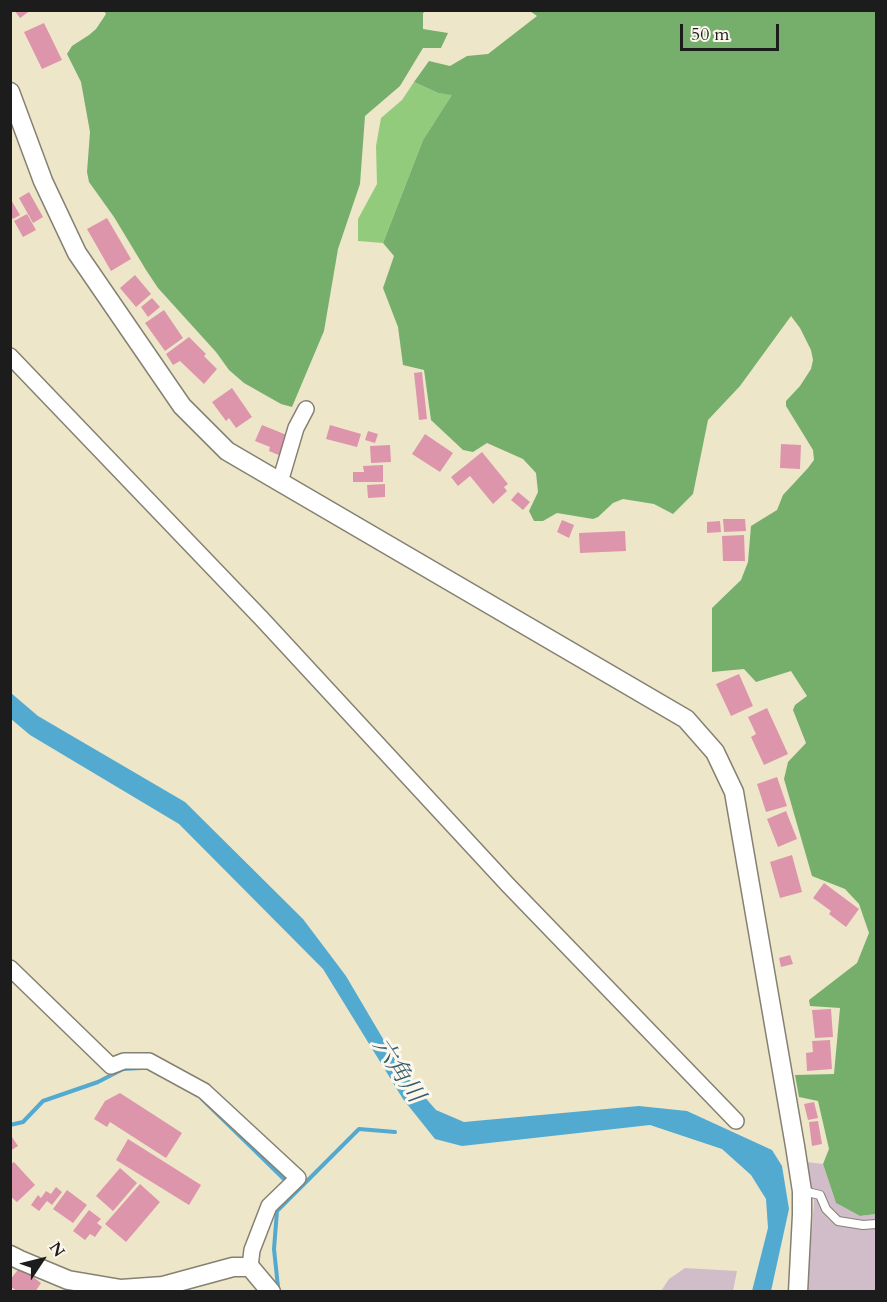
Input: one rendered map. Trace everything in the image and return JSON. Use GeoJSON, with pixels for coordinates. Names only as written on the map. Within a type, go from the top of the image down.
{"type":"FeatureCollection","features":[{"type":"Feature","properties":{"kind":"street"},"geometry":{"type":"LineString","coordinates":[[10,92],[43,181],[77,253],[182,406],[227,451],[686,719],[715,752],[734,792],[802,1191],[798,1292]]}},
{"type":"Feature","properties":{"kind":"street"},"geometry":{"type":"LineString","coordinates":[[10,356],[262,619],[508,885],[736,1121]]}},
{"type":"Feature","properties":{"kind":"street"},"geometry":{"type":"LineString","coordinates":[[280,482],[296,428],[306,409]]}},
{"type":"Feature","properties":{"kind":"street"},"geometry":{"type":"LineString","coordinates":[[10,968],[111,1066],[124,1061],[149,1061],[204,1091],[298,1178],[269,1206],[252,1250],[249,1267]]}},
{"type":"Feature","properties":{"kind":"street"},"geometry":{"type":"LineString","coordinates":[[10,1255],[68,1280],[121,1289],[163,1286],[233,1267],[249,1267],[271,1292]]}},
{"type":"Feature","properties":{"kind":"lane"},"geometry":{"type":"LineString","coordinates":[[802,1191],[820,1195],[826,1209],[837,1221],[863,1225],[876,1224]]}},
{"type":"Feature","properties":{"kind":"shaded area"},"geometry":{"type":"Polygon","coordinates":[[[807,1162],[823,1164],[836,1203],[860,1216],[876,1214],[876,1291],[807,1291],[814,1202],[807,1162]]]}},
{"type":"Feature","properties":{"kind":"shaded area"},"geometry":{"type":"Polygon","coordinates":[[[685,1268],[737,1271],[733,1291],[661,1291],[669,1279],[685,1268]]]}},
{"type":"Feature","properties":{"kind":"green space"},"geometry":{"type":"Polygon","coordinates":[[[104,11],[426,11],[423,13],[423,29],[448,33],[441,48],[423,48],[400,86],[365,116],[360,184],[338,249],[324,331],[292,407],[281,404],[244,383],[229,370],[216,352],[158,288],[114,217],[89,182],[87,172],[90,132],[81,82],[67,54],[72,46],[96,29],[106,14],[104,11]]]}},
{"type":"Feature","properties":{"kind":"green space"},"geometry":{"type":"Polygon","coordinates":[[[530,11],[876,11],[876,1214],[860,1216],[836,1203],[823,1164],[829,1149],[818,1101],[799,1097],[795,1075],[834,1074],[840,1008],[810,1006],[809,1000],[857,963],[869,933],[859,904],[845,889],[812,876],[784,779],[788,762],[806,743],[793,710],[795,705],[807,696],[791,671],[756,682],[744,669],[712,672],[712,608],[741,580],[748,562],[751,526],[777,510],[783,495],[814,460],[813,450],[786,406],[786,401],[811,369],[813,360],[811,350],[800,328],[791,316],[740,386],[708,420],[693,494],[673,514],[654,504],[623,499],[613,503],[593,519],[557,513],[543,521],[534,521],[529,511],[538,492],[536,473],[523,459],[487,443],[473,452],[463,450],[431,420],[424,370],[403,365],[398,327],[383,288],[394,256],[383,243],[423,140],[452,95],[438,93],[414,82],[429,61],[450,66],[467,56],[488,54],[537,16],[530,11]]]}},
{"type":"Feature","properties":{"kind":"green space"},"geometry":{"type":"Polygon","coordinates":[[[414,82],[438,93],[453,94],[423,140],[383,243],[358,241],[358,219],[377,184],[376,146],[381,118],[402,100],[414,82]]]}},
{"type":"Feature","properties":{"kind":"water","name":"六角川"},"geometry":{"type":"Polygon","coordinates":[[[11,693],[38,716],[185,802],[303,919],[346,976],[402,1071],[436,1110],[464,1122],[639,1106],[687,1111],[772,1150],[782,1166],[789,1209],[771,1291],[752,1291],[768,1228],[766,1199],[751,1175],[722,1149],[650,1125],[462,1146],[435,1139],[403,1099],[323,969],[179,824],[30,735],[11,719],[11,693]]]}},
{"type":"Feature","properties":{"kind":"building"},"geometry":{"type":"Polygon","coordinates":[[[14,10],[31,10],[20,18],[14,10]]]}},
{"type":"Feature","properties":{"kind":"building"},"geometry":{"type":"Polygon","coordinates":[[[44,23],[62,60],[42,69],[24,32],[44,23]]]}},
{"type":"Feature","properties":{"kind":"building"},"geometry":{"type":"Polygon","coordinates":[[[29,192],[43,217],[33,223],[19,198],[29,192]]]}},
{"type":"Feature","properties":{"kind":"building"},"geometry":{"type":"Polygon","coordinates":[[[10,198],[20,215],[13,219],[10,215],[10,198]]]}},
{"type":"Feature","properties":{"kind":"building"},"geometry":{"type":"Polygon","coordinates":[[[27,214],[36,230],[23,237],[14,221],[27,214]]]}},
{"type":"Feature","properties":{"kind":"building"},"geometry":{"type":"Polygon","coordinates":[[[107,218],[131,259],[111,271],[87,229],[107,218]]]}},
{"type":"Feature","properties":{"kind":"building"},"geometry":{"type":"Polygon","coordinates":[[[135,275],[151,294],[136,307],[120,288],[135,275]]]}},
{"type":"Feature","properties":{"kind":"building"},"geometry":{"type":"Polygon","coordinates":[[[152,298],[160,307],[148,317],[141,307],[152,298]]]}},
{"type":"Feature","properties":{"kind":"building"},"geometry":{"type":"Polygon","coordinates":[[[164,310],[183,338],[165,351],[145,323],[164,310]]]}},
{"type":"Feature","properties":{"kind":"building"},"geometry":{"type":"Polygon","coordinates":[[[189,337],[217,369],[204,384],[180,361],[173,365],[166,354],[189,337]]]}},
{"type":"Feature","properties":{"kind":"building"},"geometry":{"type":"Polygon","coordinates":[[[422,372],[427,419],[419,420],[414,373],[422,372]]]}},
{"type":"Feature","properties":{"kind":"building"},"geometry":{"type":"Polygon","coordinates":[[[232,388],[252,417],[236,428],[229,418],[226,421],[212,402],[232,388]]]}},
{"type":"Feature","properties":{"kind":"building"},"geometry":{"type":"Polygon","coordinates":[[[262,425],[289,436],[281,456],[269,451],[270,447],[255,441],[262,425]]]}},
{"type":"Feature","properties":{"kind":"building"},"geometry":{"type":"Polygon","coordinates":[[[330,425],[361,434],[357,447],[326,439],[330,425]]]}},
{"type":"Feature","properties":{"kind":"building"},"geometry":{"type":"Polygon","coordinates":[[[368,431],[378,434],[375,443],[365,440],[368,431]]]}},
{"type":"Feature","properties":{"kind":"building"},"geometry":{"type":"Polygon","coordinates":[[[425,434],[453,453],[440,472],[412,454],[425,434]]]}},
{"type":"Feature","properties":{"kind":"building"},"geometry":{"type":"Polygon","coordinates":[[[781,444],[801,445],[800,469],[780,468],[781,444]]]}},
{"type":"Feature","properties":{"kind":"building"},"geometry":{"type":"Polygon","coordinates":[[[390,445],[391,462],[371,463],[370,446],[390,445]]]}},
{"type":"Feature","properties":{"kind":"building"},"geometry":{"type":"Polygon","coordinates":[[[482,452],[508,484],[504,487],[507,491],[493,504],[470,476],[458,486],[451,477],[482,452]]]}},
{"type":"Feature","properties":{"kind":"building"},"geometry":{"type":"Polygon","coordinates":[[[383,465],[383,482],[353,482],[353,472],[364,472],[363,466],[383,465]]]}},
{"type":"Feature","properties":{"kind":"building"},"geometry":{"type":"Polygon","coordinates":[[[385,484],[385,497],[368,498],[367,485],[385,484]]]}},
{"type":"Feature","properties":{"kind":"building"},"geometry":{"type":"Polygon","coordinates":[[[518,492],[530,502],[523,510],[511,500],[518,492]]]}},
{"type":"Feature","properties":{"kind":"building"},"geometry":{"type":"Polygon","coordinates":[[[723,519],[745,519],[746,531],[724,532],[723,519]]]}},
{"type":"Feature","properties":{"kind":"building"},"geometry":{"type":"Polygon","coordinates":[[[562,520],[574,525],[569,538],[557,532],[562,520]]]}},
{"type":"Feature","properties":{"kind":"building"},"geometry":{"type":"Polygon","coordinates":[[[720,521],[721,532],[707,533],[707,522],[720,521]]]}},
{"type":"Feature","properties":{"kind":"building"},"geometry":{"type":"Polygon","coordinates":[[[625,531],[626,551],[580,553],[579,533],[625,531]]]}},
{"type":"Feature","properties":{"kind":"building"},"geometry":{"type":"Polygon","coordinates":[[[744,535],[745,561],[723,561],[722,536],[744,535]]]}},
{"type":"Feature","properties":{"kind":"building"},"geometry":{"type":"Polygon","coordinates":[[[739,674],[753,706],[731,716],[716,684],[739,674]]]}},
{"type":"Feature","properties":{"kind":"building"},"geometry":{"type":"Polygon","coordinates":[[[767,708],[788,754],[764,765],[751,737],[756,734],[748,717],[767,708]]]}},
{"type":"Feature","properties":{"kind":"building"},"geometry":{"type":"Polygon","coordinates":[[[777,777],[787,806],[766,812],[757,784],[777,777]]]}},
{"type":"Feature","properties":{"kind":"building"},"geometry":{"type":"Polygon","coordinates":[[[786,811],[797,839],[778,847],[767,819],[786,811]]]}},
{"type":"Feature","properties":{"kind":"building"},"geometry":{"type":"Polygon","coordinates":[[[792,855],[802,892],[780,898],[770,862],[792,855]]]}},
{"type":"Feature","properties":{"kind":"building"},"geometry":{"type":"Polygon","coordinates":[[[824,883],[859,909],[846,927],[829,914],[831,911],[813,898],[824,883]]]}},
{"type":"Feature","properties":{"kind":"building"},"geometry":{"type":"Polygon","coordinates":[[[790,955],[793,964],[781,967],[779,958],[790,955]]]}},
{"type":"Feature","properties":{"kind":"building"},"geometry":{"type":"Polygon","coordinates":[[[831,1009],[833,1037],[815,1038],[812,1010],[831,1009]]]}},
{"type":"Feature","properties":{"kind":"building"},"geometry":{"type":"Polygon","coordinates":[[[830,1040],[832,1069],[807,1071],[806,1053],[813,1052],[812,1041],[830,1040]]]}},
{"type":"Feature","properties":{"kind":"building"},"geometry":{"type":"Polygon","coordinates":[[[120,1093],[182,1133],[166,1158],[110,1122],[107,1127],[94,1119],[105,1101],[120,1093]]]}},
{"type":"Feature","properties":{"kind":"building"},"geometry":{"type":"Polygon","coordinates":[[[814,1102],[818,1118],[808,1120],[804,1104],[814,1102]]]}},
{"type":"Feature","properties":{"kind":"building"},"geometry":{"type":"Polygon","coordinates":[[[818,1121],[822,1144],[812,1146],[809,1122],[818,1121]]]}},
{"type":"Feature","properties":{"kind":"building"},"geometry":{"type":"Polygon","coordinates":[[[10,1134],[18,1146],[10,1151],[10,1134]]]}},
{"type":"Feature","properties":{"kind":"building"},"geometry":{"type":"Polygon","coordinates":[[[128,1139],[201,1185],[189,1205],[116,1160],[128,1139]]]}},
{"type":"Feature","properties":{"kind":"building"},"geometry":{"type":"Polygon","coordinates":[[[14,1162],[35,1185],[17,1202],[10,1196],[10,1165],[14,1162]]]}},
{"type":"Feature","properties":{"kind":"building"},"geometry":{"type":"Polygon","coordinates":[[[120,1168],[137,1183],[113,1211],[96,1196],[120,1168]]]}},
{"type":"Feature","properties":{"kind":"building"},"geometry":{"type":"Polygon","coordinates":[[[140,1184],[160,1202],[126,1242],[105,1224],[140,1184]]]}},
{"type":"Feature","properties":{"kind":"building"},"geometry":{"type":"Polygon","coordinates":[[[56,1187],[62,1192],[52,1205],[47,1201],[39,1211],[31,1205],[38,1195],[41,1198],[46,1191],[51,1194],[56,1187]]]}},
{"type":"Feature","properties":{"kind":"building"},"geometry":{"type":"Polygon","coordinates":[[[67,1190],[87,1205],[73,1223],[53,1209],[67,1190]]]}},
{"type":"Feature","properties":{"kind":"building"},"geometry":{"type":"Polygon","coordinates":[[[89,1210],[101,1219],[97,1223],[102,1227],[95,1237],[90,1234],[85,1240],[73,1231],[89,1210]]]}},
{"type":"Feature","properties":{"kind":"building"},"geometry":{"type":"Polygon","coordinates":[[[20,1267],[41,1283],[35,1292],[18,1292],[10,1286],[10,1280],[20,1267]]]}},
{"type":"Feature","properties":{"kind":"waterway"},"geometry":{"type":"LineString","coordinates":[[10,1125],[23,1122],[43,1101],[98,1082],[123,1069],[141,1068]]}},
{"type":"Feature","properties":{"kind":"waterway"},"geometry":{"type":"LineString","coordinates":[[201,1098],[288,1183]]}},
{"type":"Feature","properties":{"kind":"waterway"},"geometry":{"type":"LineString","coordinates":[[278,1287],[274,1249],[277,1211],[359,1129],[395,1132]]}}]}
